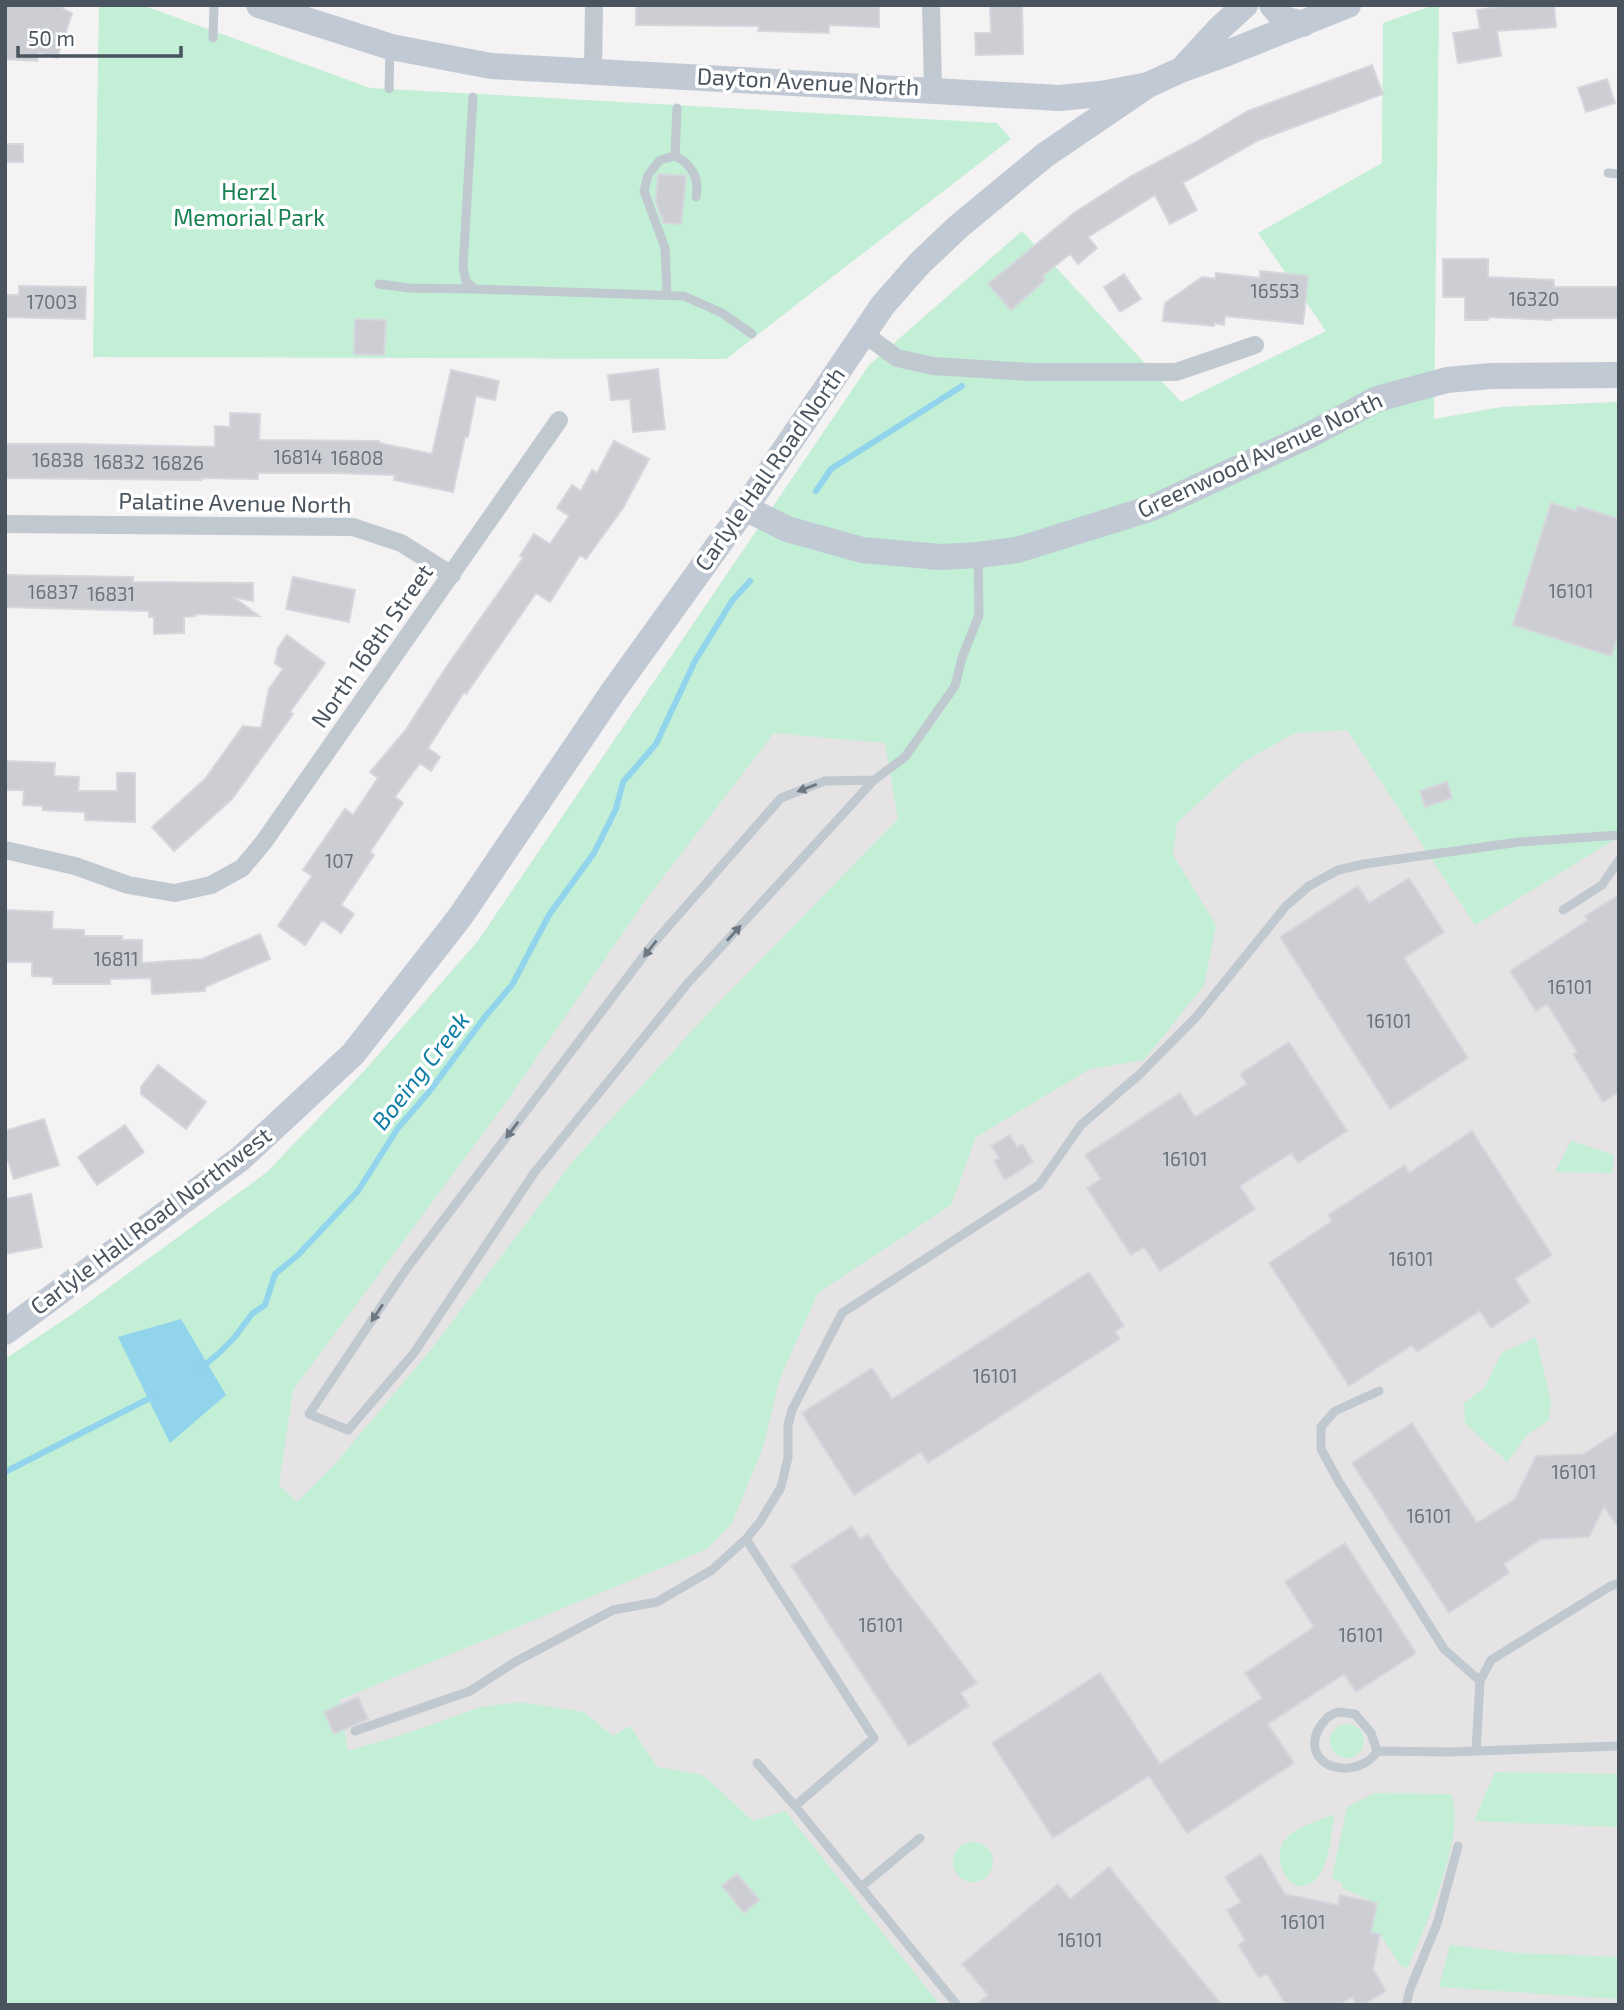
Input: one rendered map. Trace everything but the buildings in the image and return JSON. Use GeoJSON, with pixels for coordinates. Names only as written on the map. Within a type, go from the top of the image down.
{"type":"FeatureCollection","features":[{"type":"Feature","properties":{"kind":"street","name":"Dayton Avenue North"},"geometry":{"type":"LineString","coordinates":[[258,5],[390,47],[492,65],[933,89],[1049,98],[1090,96],[1148,85],[1182,69],[1349,5]]}},
{"type":"Feature","properties":{"kind":"street"},"geometry":{"type":"LineString","coordinates":[[593,71],[594,5]]}},
{"type":"Feature","properties":{"kind":"street"},"geometry":{"type":"LineString","coordinates":[[931,5],[933,89]]}},
{"type":"Feature","properties":{"kind":"street"},"geometry":{"type":"LineString","coordinates":[[1182,69],[1245,5]]}},
{"type":"Feature","properties":{"kind":"street"},"geometry":{"type":"LineString","coordinates":[[1272,5],[1284,19],[1303,24]]}},
{"type":"Feature","properties":{"kind":"street","name":"Carlyle Hall Road North"},"geometry":{"type":"LineString","coordinates":[[460,917],[614,690],[745,508],[883,305],[919,264],[958,227],[1059,145],[1148,85]]}},
{"type":"Feature","properties":{"kind":"street"},"geometry":{"type":"LineString","coordinates":[[1049,98],[1063,119],[1059,145]]}},
{"type":"Feature","properties":{"kind":"street"},"geometry":{"type":"LineString","coordinates":[[863,333],[897,358],[933,366],[1030,372],[1176,372],[1255,345]]}},
{"type":"Feature","properties":{"kind":"street","name":"Greenwood Avenue North"},"geometry":{"type":"LineString","coordinates":[[745,508],[787,529],[862,550],[927,556],[978,555],[1017,550],[1152,509],[1308,436],[1377,399],[1447,380],[1490,376],[1619,375]]}},
{"type":"Feature","properties":{"kind":"street","name":"North 168th Street"},"geometry":{"type":"LineString","coordinates":[[5,850],[75,866],[128,885],[175,893],[211,885],[242,868],[263,843],[559,419]]}},
{"type":"Feature","properties":{"kind":"street","name":"Palatine Avenue North"},"geometry":{"type":"LineString","coordinates":[[5,524],[353,527],[401,543],[452,575]]}},
{"type":"Feature","properties":{"kind":"street","name":"Carlyle Hall Road Northwest"},"geometry":{"type":"LineString","coordinates":[[5,1332],[240,1159],[353,1054],[460,917]]}},
{"type":"Feature","properties":{"kind":"lane"},"geometry":{"type":"LineString","coordinates":[[213,38],[214,5]]}},
{"type":"Feature","properties":{"kind":"lane"},"geometry":{"type":"LineString","coordinates":[[389,89],[390,47]]}},
{"type":"Feature","properties":{"kind":"lane"},"geometry":{"type":"LineString","coordinates":[[473,97],[463,268],[466,281],[475,289]]}},
{"type":"Feature","properties":{"kind":"lane"},"geometry":{"type":"LineString","coordinates":[[675,156],[677,108]]}},
{"type":"Feature","properties":{"kind":"lane"},"geometry":{"type":"LineString","coordinates":[[667,294],[665,248],[644,191],[648,175],[660,160],[675,156],[684,160],[692,168],[697,184],[696,197]]}},
{"type":"Feature","properties":{"kind":"lane"},"geometry":{"type":"LineString","coordinates":[[379,284],[409,288],[684,296],[722,313],[752,334]]}},
{"type":"Feature","properties":{"kind":"lane"},"geometry":{"type":"LineString","coordinates":[[874,780],[825,781],[781,798],[644,956],[407,1268],[309,1414],[348,1430],[414,1353],[534,1173],[688,983],[874,780],[905,757],[955,686],[962,658],[979,615],[978,555]]}},
{"type":"Feature","properties":{"kind":"lane"},"geometry":{"type":"LineString","coordinates":[[355,1731],[470,1691],[515,1662],[613,1610],[657,1602],[712,1570],[746,1539],[760,1522],[781,1487],[788,1458],[788,1424],[792,1410],[842,1313],[1039,1185],[1081,1125],[1140,1074],[1198,1016],[1296,897],[1322,877],[1364,864],[1519,842],[1619,835]]}},
{"type":"Feature","properties":{"kind":"lane"},"geometry":{"type":"LineString","coordinates":[[1563,911],[1602,885],[1619,860]]}},
{"type":"Feature","properties":{"kind":"lane"},"geometry":{"type":"LineString","coordinates":[[1379,1391],[1335,1411],[1321,1427],[1321,1449],[1444,1649],[1480,1681]]}},
{"type":"Feature","properties":{"kind":"lane"},"geometry":{"type":"LineString","coordinates":[[746,1539],[874,1738],[795,1806]]}},
{"type":"Feature","properties":{"kind":"lane"},"geometry":{"type":"LineString","coordinates":[[1476,1751],[1480,1681],[1491,1660],[1609,1587],[1619,1584]]}},
{"type":"Feature","properties":{"kind":"lane"},"geometry":{"type":"LineString","coordinates":[[1349,1712],[1361,1717],[1377,1751],[1372,1760],[1360,1766],[1331,1766],[1319,1757],[1316,1751],[1316,1736],[1327,1716],[1349,1712]]}},
{"type":"Feature","properties":{"kind":"lane"},"geometry":{"type":"LineString","coordinates":[[1377,1751],[1619,1746]]}},
{"type":"Feature","properties":{"kind":"lane"},"geometry":{"type":"LineString","coordinates":[[757,1763],[957,2005]]}},
{"type":"Feature","properties":{"kind":"lane"},"geometry":{"type":"LineString","coordinates":[[861,1887],[920,1838]]}},
{"type":"Feature","properties":{"kind":"lane"},"geometry":{"type":"LineString","coordinates":[[1406,2005],[1437,1924],[1458,1846]]}},
{"type":"Feature","properties":{"kind":"shaded area"},"geometry":{"type":"Polygon","coordinates":[[[1619,402],[1619,2005],[55,2005],[74,1313],[266,1173],[366,1069],[478,941],[741,553],[1502,407],[1619,402]]]}},
{"type":"Feature","properties":{"kind":"green space","name":"Herzl Memorial Park"},"geometry":{"type":"Polygon","coordinates":[[[99,5],[142,5],[370,88],[997,123],[1011,139],[726,359],[93,357],[99,5]]]}},
{"type":"Feature","properties":{"kind":"green space"},"geometry":{"type":"Polygon","coordinates":[[[1439,5],[1434,419],[1502,407],[1619,402],[1619,837],[1475,925],[1347,730],[1295,733],[1243,762],[1177,823],[1173,855],[1216,925],[1204,985],[1144,1060],[1090,1069],[976,1137],[951,1205],[818,1293],[780,1378],[763,1447],[732,1523],[707,1549],[339,1700],[348,1751],[481,1707],[519,1702],[584,1712],[613,1736],[630,1726],[657,1767],[703,1775],[753,1821],[785,1811],[940,2005],[5,2005],[5,1359],[74,1313],[266,1173],[366,1069],[478,941],[869,365],[1022,231],[1181,402],[1326,331],[1258,233],[1382,163],[1383,23],[1439,5]],[[774,733],[647,898],[504,1105],[293,1390],[279,1485],[297,1502],[336,1463],[434,1346],[573,1161],[702,1020],[898,819],[885,743],[774,733]]]}},
{"type":"Feature","properties":{"kind":"green space"},"geometry":{"type":"Polygon","coordinates":[[[1571,1141],[1614,1155],[1612,1173],[1555,1172],[1571,1141]]]}},
{"type":"Feature","properties":{"kind":"green space"},"geometry":{"type":"Polygon","coordinates":[[[1536,1337],[1551,1403],[1548,1421],[1527,1435],[1507,1462],[1465,1423],[1464,1403],[1484,1388],[1502,1353],[1536,1337]]]}},
{"type":"Feature","properties":{"kind":"green space"},"geometry":{"type":"Polygon","coordinates":[[[1347,1724],[1359,1729],[1364,1741],[1359,1753],[1347,1758],[1335,1753],[1330,1741],[1335,1729],[1347,1724]]]}},
{"type":"Feature","properties":{"kind":"green space"},"geometry":{"type":"Polygon","coordinates":[[[1495,1772],[1619,1774],[1619,1827],[1474,1821],[1495,1772]]]}},
{"type":"Feature","properties":{"kind":"green space"},"geometry":{"type":"Polygon","coordinates":[[[1375,1793],[1451,1794],[1454,1811],[1449,1856],[1424,1929],[1406,1968],[1400,1965],[1380,1934],[1371,1933],[1376,1903],[1342,1888],[1342,1883],[1332,1878],[1347,1807],[1375,1793]]]}},
{"type":"Feature","properties":{"kind":"green space"},"geometry":{"type":"Polygon","coordinates":[[[1332,1815],[1334,1819],[1329,1851],[1322,1871],[1308,1884],[1298,1886],[1287,1878],[1282,1869],[1282,1845],[1294,1831],[1332,1815]]]}},
{"type":"Feature","properties":{"kind":"green space"},"geometry":{"type":"Polygon","coordinates":[[[973,1842],[981,1843],[987,1848],[992,1854],[992,1870],[987,1876],[981,1881],[973,1882],[965,1881],[959,1876],[954,1870],[953,1862],[954,1854],[959,1848],[965,1843],[973,1842]]]}},
{"type":"Feature","properties":{"kind":"green space"},"geometry":{"type":"Polygon","coordinates":[[[1450,1945],[1516,1953],[1619,1957],[1619,1999],[1439,1987],[1450,1945]]]}},
{"type":"Feature","properties":{"kind":"water"},"geometry":{"type":"Polygon","coordinates":[[[181,1319],[226,1395],[170,1443],[118,1337],[181,1319]]]}},
{"type":"Feature","properties":{"kind":"waterway","name":"Boeing Creek"},"geometry":{"type":"LineString","coordinates":[[816,491],[831,469],[962,386]]}},
{"type":"Feature","properties":{"kind":"waterway","name":"Boeing Creek"},"geometry":{"type":"LineString","coordinates":[[201,1368],[234,1338],[252,1314],[265,1305],[275,1274],[298,1255],[358,1191],[398,1128],[512,985],[549,915],[594,853],[616,809],[623,782],[656,744],[695,661],[732,601],[750,581]]}},
{"type":"Feature","properties":{"kind":"waterway","name":"Boeing Creek"},"geometry":{"type":"LineString","coordinates":[[5,1472],[154,1396]]}}]}
